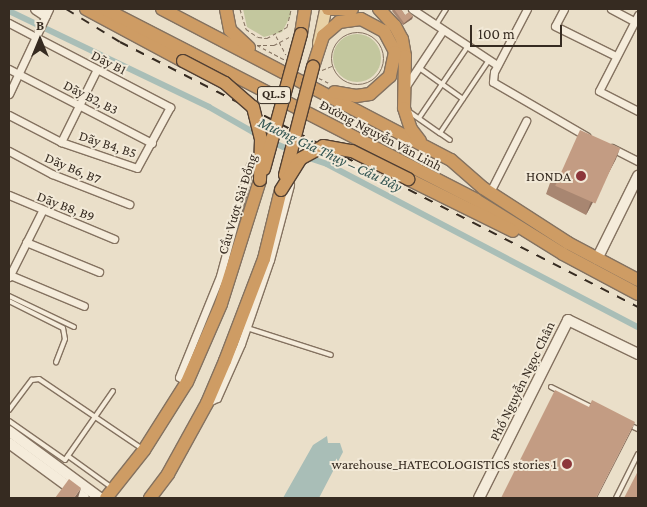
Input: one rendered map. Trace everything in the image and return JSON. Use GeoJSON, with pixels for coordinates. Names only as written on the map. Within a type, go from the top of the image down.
{"type":"FeatureCollection","features":[{"type":"Feature","properties":{"kind":"highway"},"geometry":{"type":"LineString","coordinates":[[86,9],[225,83],[253,107],[261,139],[260,180]]}},
{"type":"Feature","properties":{"kind":"highway","name":"Đường Nguyễn Văn Linh"},"geometry":{"type":"LineString","coordinates":[[105,9],[476,200],[563,254],[638,294]]}},
{"type":"Feature","properties":{"kind":"highway","name":"Đường Nguyễn Văn Linh"},"geometry":{"type":"LineString","coordinates":[[162,9],[438,153],[490,192],[597,259],[638,280]]}},
{"type":"Feature","properties":{"kind":"highway"},"geometry":{"type":"LineString","coordinates":[[226,9],[230,30],[237,38],[285,73]]}},
{"type":"Feature","properties":{"kind":"highway","name":"Cầu Vượt Sài Đồng"},"geometry":{"type":"LineString","coordinates":[[110,494],[144,450],[186,382],[224,295],[260,180],[297,34],[306,9]]}},
{"type":"Feature","properties":{"kind":"highway"},"geometry":{"type":"LineString","coordinates":[[326,9],[352,9]]}},
{"type":"Feature","properties":{"kind":"highway"},"geometry":{"type":"LineString","coordinates":[[379,9],[395,26],[402,39],[405,56],[404,108],[418,140],[438,153]]}},
{"type":"Feature","properties":{"kind":"highway"},"geometry":{"type":"LineString","coordinates":[[150,498],[168,474],[207,403],[264,258],[286,188],[320,67],[323,36],[330,28],[350,20],[373,23],[384,31],[395,52],[390,76],[382,86],[370,94],[356,96],[312,86]]}},
{"type":"Feature","properties":{"kind":"highway"},"geometry":{"type":"LineString","coordinates":[[286,188],[300,159],[322,146],[352,151],[563,254]]}},
{"type":"Feature","properties":{"kind":"main road"},"geometry":{"type":"LineString","coordinates":[[320,67],[326,9]]}},
{"type":"Feature","properties":{"kind":"street"},"geometry":{"type":"LineString","coordinates":[[9,94],[47,12],[36,9]]}},
{"type":"Feature","properties":{"kind":"street"},"geometry":{"type":"LineString","coordinates":[[412,9],[497,66]]}},
{"type":"Feature","properties":{"kind":"street"},"geometry":{"type":"LineString","coordinates":[[527,9],[492,79],[497,86],[597,142]]}},
{"type":"Feature","properties":{"kind":"street"},"geometry":{"type":"LineString","coordinates":[[564,9],[555,26],[616,56]]}},
{"type":"Feature","properties":{"kind":"street"},"geometry":{"type":"LineString","coordinates":[[611,9],[637,18],[599,91],[638,112]]}},
{"type":"Feature","properties":{"kind":"street","name":"Dãy B1"},"geometry":{"type":"LineString","coordinates":[[9,23],[37,35],[170,107]]}},
{"type":"Feature","properties":{"kind":"street"},"geometry":{"type":"LineString","coordinates":[[404,88],[443,30]]}},
{"type":"Feature","properties":{"kind":"street","name":"Dãy B2, B3"},"geometry":{"type":"LineString","coordinates":[[9,69],[152,143]]}},
{"type":"Feature","properties":{"kind":"street"},"geometry":{"type":"LineString","coordinates":[[61,142],[97,69]]}},
{"type":"Feature","properties":{"kind":"street","name":"Dãy B4, B5"},"geometry":{"type":"LineString","coordinates":[[9,115],[61,142],[137,168],[170,107]]}},
{"type":"Feature","properties":{"kind":"street"},"geometry":{"type":"LineString","coordinates":[[490,192],[526,121]]}},
{"type":"Feature","properties":{"kind":"street"},"geometry":{"type":"LineString","coordinates":[[605,145],[638,161]]}},
{"type":"Feature","properties":{"kind":"street","name":"Dãy B6, B7"},"geometry":{"type":"LineString","coordinates":[[9,151],[52,174],[129,204]]}},
{"type":"Feature","properties":{"kind":"street"},"geometry":{"type":"LineString","coordinates":[[186,382],[178,377],[220,276],[250,165]]}},
{"type":"Feature","properties":{"kind":"street"},"geometry":{"type":"LineString","coordinates":[[597,259],[638,176]]}},
{"type":"Feature","properties":{"kind":"street"},"geometry":{"type":"LineString","coordinates":[[207,403],[217,398],[247,328],[286,188]]}},
{"type":"Feature","properties":{"kind":"street","name":"Dãy B8, B9"},"geometry":{"type":"LineString","coordinates":[[9,195],[42,211],[114,239]]}},
{"type":"Feature","properties":{"kind":"street"},"geometry":{"type":"LineString","coordinates":[[42,211],[9,276],[84,306]]}},
{"type":"Feature","properties":{"kind":"street"},"geometry":{"type":"LineString","coordinates":[[26,242],[99,272]]}},
{"type":"Feature","properties":{"kind":"street","name":"Phố Nguyễn Ngọc Chân"},"geometry":{"type":"LineString","coordinates":[[479,498],[568,320],[638,354]]}},
{"type":"Feature","properties":{"kind":"street"},"geometry":{"type":"LineString","coordinates":[[9,431],[84,498]]}},
{"type":"Feature","properties":{"kind":"street"},"geometry":{"type":"LineString","coordinates":[[9,443],[100,498]]}},
{"type":"Feature","properties":{"kind":"lane"},"geometry":{"type":"LineString","coordinates":[[436,25],[446,9]]}},
{"type":"Feature","properties":{"kind":"lane"},"geometry":{"type":"LineString","coordinates":[[419,118],[468,46]]}},
{"type":"Feature","properties":{"kind":"lane"},"geometry":{"type":"LineString","coordinates":[[440,133],[489,60]]}},
{"type":"Feature","properties":{"kind":"lane"},"geometry":{"type":"LineString","coordinates":[[418,67],[463,99]]}},
{"type":"Feature","properties":{"kind":"lane"},"geometry":{"type":"LineString","coordinates":[[404,108],[450,140]]}},
{"type":"Feature","properties":{"kind":"lane"},"geometry":{"type":"LineString","coordinates":[[9,296],[74,327]]}},
{"type":"Feature","properties":{"kind":"lane"},"geometry":{"type":"LineString","coordinates":[[9,301],[63,328],[64,339],[56,362]]}},
{"type":"Feature","properties":{"kind":"lane"},"geometry":{"type":"LineString","coordinates":[[247,328],[331,355]]}},
{"type":"Feature","properties":{"kind":"lane"},"geometry":{"type":"LineString","coordinates":[[9,410],[35,378],[50,384],[96,419],[144,450]]}},
{"type":"Feature","properties":{"kind":"lane"},"geometry":{"type":"LineString","coordinates":[[551,386],[596,410]]}},
{"type":"Feature","properties":{"kind":"lane"},"geometry":{"type":"LineString","coordinates":[[9,421],[65,460],[96,419],[113,391]]}},
{"type":"Feature","properties":{"kind":"lane"},"geometry":{"type":"LineString","coordinates":[[620,421],[638,429]]}},
{"type":"Feature","properties":{"kind":"lane"},"geometry":{"type":"LineString","coordinates":[[616,498],[638,454]]}},
{"type":"Feature","properties":{"kind":"lane"},"geometry":{"type":"LineString","coordinates":[[68,456],[110,494]]}},
{"type":"Feature","properties":{"kind":"path"},"geometry":{"type":"LineString","coordinates":[[240,9],[246,29],[253,35],[267,38],[287,27],[291,9]]}},
{"type":"Feature","properties":{"kind":"path"},"geometry":{"type":"LineString","coordinates":[[252,42],[274,45],[297,34]]}},
{"type":"Feature","properties":{"kind":"path"},"geometry":{"type":"LineString","coordinates":[[348,34],[367,34],[382,50],[379,72],[364,83],[345,80],[333,66],[334,47],[348,34]]}},
{"type":"Feature","properties":{"kind":"path"},"geometry":{"type":"LineString","coordinates":[[320,67],[333,66]]}},
{"type":"Feature","properties":{"kind":"path"},"geometry":{"type":"LineString","coordinates":[[320,67],[326,74]]}},
{"type":"Feature","properties":{"kind":"path"},"geometry":{"type":"LineString","coordinates":[[329,79],[332,83]]}},
{"type":"Feature","properties":{"kind":"green space"},"geometry":{"type":"Polygon","coordinates":[[[243,9],[290,9],[291,15],[282,32],[264,37],[247,27],[243,9]]]}},
{"type":"Feature","properties":{"kind":"green space"},"geometry":{"type":"Polygon","coordinates":[[[357,34],[366,36],[374,41],[379,49],[381,58],[379,67],[374,75],[366,80],[357,82],[348,80],[340,75],[335,67],[333,58],[335,49],[340,41],[348,36],[357,34]]]}},
{"type":"Feature","properties":{"kind":"water"},"geometry":{"type":"Polygon","coordinates":[[[327,436],[328,443],[340,443],[343,452],[319,498],[283,498],[313,445],[327,436]]]}},
{"type":"Feature","properties":{"kind":"building"},"geometry":{"type":"Polygon","coordinates":[[[394,9],[401,9],[405,15],[409,12],[413,16],[404,23],[394,9]]]}},
{"type":"Feature","properties":{"kind":"building","name":"HONDA"},"geometry":{"type":"Polygon","coordinates":[[[580,130],[620,148],[595,204],[555,186],[580,130]]]}},
{"type":"Feature","properties":{"kind":"building","name":"warehouse_HATECOLOGISTICS stories 1"},"geometry":{"type":"Polygon","coordinates":[[[555,390],[589,407],[592,400],[635,422],[596,498],[501,498],[555,390]]]}},
{"type":"Feature","properties":{"kind":"building"},"geometry":{"type":"Polygon","coordinates":[[[638,471],[638,498],[624,498],[638,471]]]}},
{"type":"Feature","properties":{"kind":"building"},"geometry":{"type":"Polygon","coordinates":[[[69,479],[81,488],[74,498],[55,498],[69,479]]]}},
{"type":"Feature","properties":{"kind":"waterway","name":"Mương Gia Thụy – Cầu Bây"},"geometry":{"type":"LineString","coordinates":[[9,11],[209,107],[260,136]]}},
{"type":"Feature","properties":{"kind":"waterway","name":"Mương Gia Thụy – Cầu Bây"},"geometry":{"type":"LineString","coordinates":[[272,142],[292,151]]}},
{"type":"Feature","properties":{"kind":"waterway","name":"Mương Gia Thụy – Cầu Bây"},"geometry":{"type":"LineString","coordinates":[[306,157],[327,164],[638,327]]}},
{"type":"Feature","properties":{"kind":"railway"},"geometry":{"type":"LineString","coordinates":[[66,9],[120,42],[638,307]]}},
{"type":"Feature","properties":{"kind":"place","name":"HONDA"},"geometry":{"type":"Point","coordinates":[581,176]}},
{"type":"Feature","properties":{"kind":"place","name":"warehouse_HATECOLOGISTICS stories 1"},"geometry":{"type":"Point","coordinates":[567,464]}}]}
